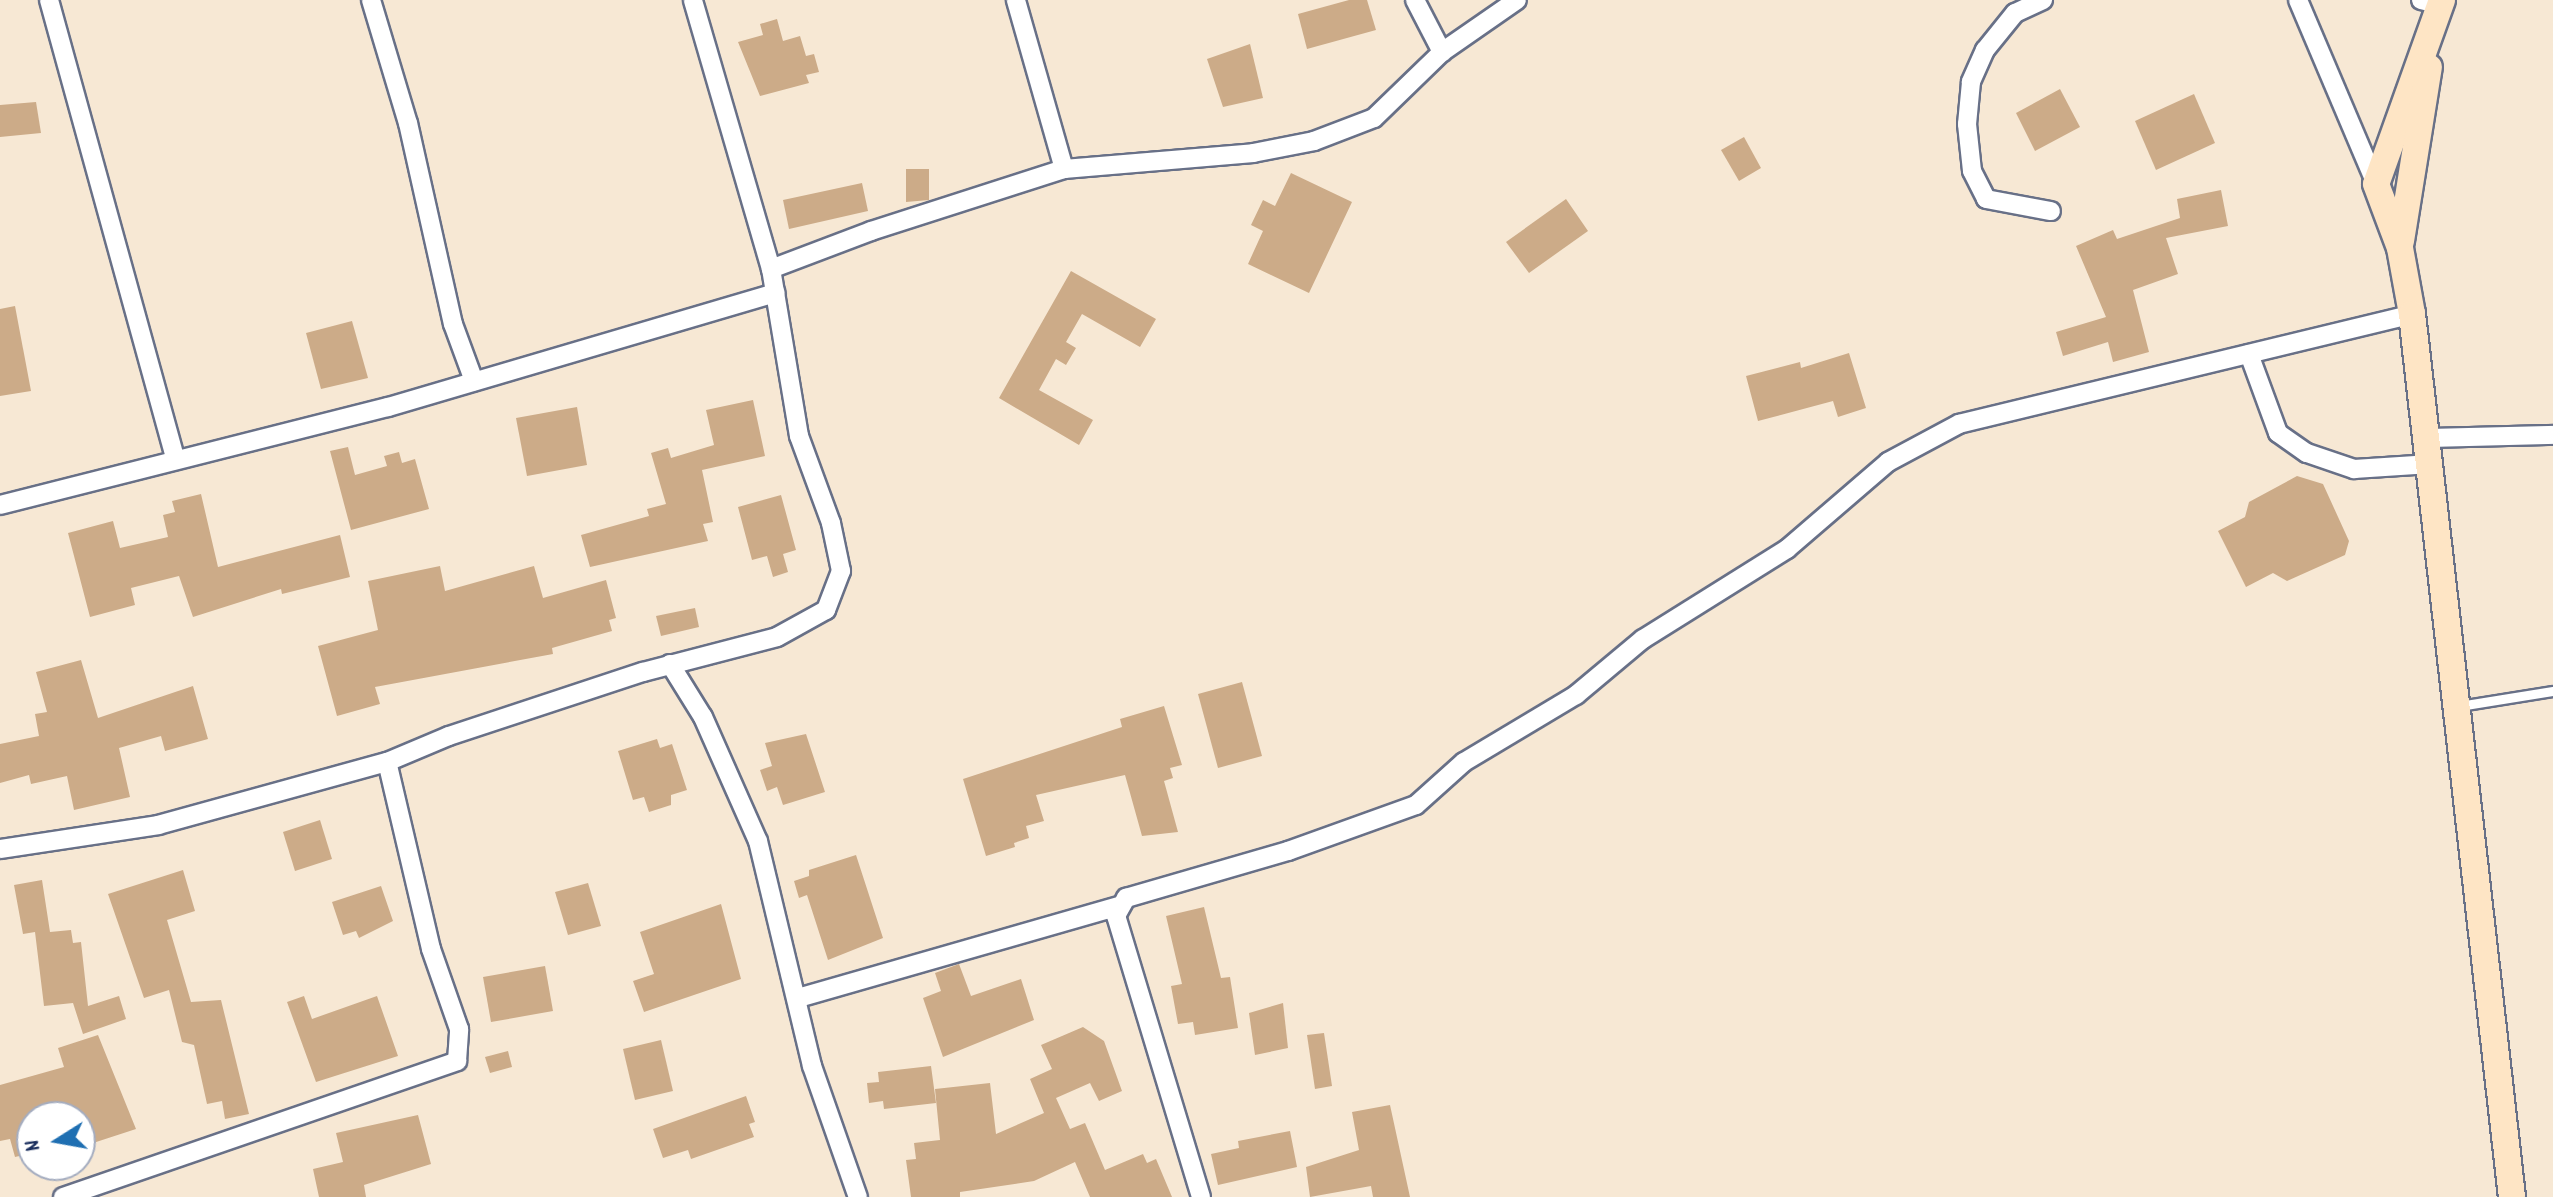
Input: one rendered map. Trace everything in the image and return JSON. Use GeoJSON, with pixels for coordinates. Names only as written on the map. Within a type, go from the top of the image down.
{"type":"FeatureCollection","features":[{"type":"Feature","properties":{"kind":"street"},"geometry":{"type":"LineString","coordinates":[[49,0],[175,459]]}},
{"type":"Feature","properties":{"kind":"street"},"geometry":{"type":"LineString","coordinates":[[371,0],[408,123],[453,324],[474,381]]}},
{"type":"Feature","properties":{"kind":"street"},"geometry":{"type":"LineString","coordinates":[[0,849],[158,825],[387,762],[449,736],[670,664],[804,626],[826,610],[841,571],[823,497],[799,436],[771,269],[693,0]]}},
{"type":"Feature","properties":{"kind":"street"},"geometry":{"type":"LineString","coordinates":[[1016,0],[1064,169]]}},
{"type":"Feature","properties":{"kind":"street"},"geometry":{"type":"LineString","coordinates":[[1415,0],[1442,52]]}},
{"type":"Feature","properties":{"kind":"street"},"geometry":{"type":"LineString","coordinates":[[771,269],[871,231],[1064,169],[1253,153],[1314,141],[1374,118],[1442,52],[1517,0]]}},
{"type":"Feature","properties":{"kind":"street"},"geometry":{"type":"LineString","coordinates":[[2043,0],[2015,13],[1985,50],[1971,82],[1967,124],[1972,171],[1986,199],[2051,211]]}},
{"type":"Feature","properties":{"kind":"street"},"geometry":{"type":"LineString","coordinates":[[2298,0],[2400,248],[2412,314],[2459,706],[2512,1197]]}},
{"type":"Feature","properties":{"kind":"street"},"geometry":{"type":"LineString","coordinates":[[2400,248],[2435,2]]}},
{"type":"Feature","properties":{"kind":"street"},"geometry":{"type":"LineString","coordinates":[[2376,184],[2429,47]]}},
{"type":"Feature","properties":{"kind":"street"},"geometry":{"type":"LineString","coordinates":[[0,505],[474,381],[776,293]]}},
{"type":"Feature","properties":{"kind":"street"},"geometry":{"type":"LineString","coordinates":[[798,998],[1118,906],[1126,898],[1192,875],[1288,851],[1416,805],[1464,762],[1576,695],[1643,639],[1787,549],[1888,462],[1959,424],[2412,314]]}},
{"type":"Feature","properties":{"kind":"street"},"geometry":{"type":"LineString","coordinates":[[2249,354],[2278,433],[2307,453],[2354,469],[2431,464]]}},
{"type":"Feature","properties":{"kind":"street"},"geometry":{"type":"LineString","coordinates":[[2428,438],[2553,435]]}},
{"type":"Feature","properties":{"kind":"street"},"geometry":{"type":"LineString","coordinates":[[670,664],[703,717],[758,841],[812,1066],[858,1197]]}},
{"type":"Feature","properties":{"kind":"street"},"geometry":{"type":"LineString","coordinates":[[63,1197],[457,1061],[459,1029],[431,949],[387,762]]}},
{"type":"Feature","properties":{"kind":"street"},"geometry":{"type":"LineString","coordinates":[[1118,906],[1134,977],[1201,1197]]}},
{"type":"Feature","properties":{"kind":"lane"},"geometry":{"type":"LineString","coordinates":[[2459,706],[2553,691]]}},
{"type":"Feature","properties":{"kind":"building"},"geometry":{"type":"Polygon","coordinates":[[[1349,0],[1367,0],[1376,30],[1307,49],[1298,14],[1349,0]]]}},
{"type":"Feature","properties":{"kind":"building"},"geometry":{"type":"Polygon","coordinates":[[[777,19],[783,41],[800,36],[806,56],[814,54],[819,72],[806,75],[809,83],[760,96],[738,42],[763,35],[760,24],[777,19]]]}},
{"type":"Feature","properties":{"kind":"building"},"geometry":{"type":"Polygon","coordinates":[[[1250,44],[1263,98],[1223,107],[1207,59],[1250,44]]]}},
{"type":"Feature","properties":{"kind":"building"},"geometry":{"type":"Polygon","coordinates":[[[2060,89],[2080,127],[2035,151],[2016,113],[2060,89]]]}},
{"type":"Feature","properties":{"kind":"building"},"geometry":{"type":"Polygon","coordinates":[[[2194,94],[2215,143],[2156,170],[2135,121],[2194,94]]]}},
{"type":"Feature","properties":{"kind":"building"},"geometry":{"type":"Polygon","coordinates":[[[36,102],[41,133],[0,137],[0,105],[36,102]]]}},
{"type":"Feature","properties":{"kind":"building"},"geometry":{"type":"Polygon","coordinates":[[[1744,137],[1761,168],[1739,181],[1721,150],[1744,137]]]}},
{"type":"Feature","properties":{"kind":"building"},"geometry":{"type":"Polygon","coordinates":[[[906,169],[929,169],[929,200],[906,202],[906,169]]]}},
{"type":"Feature","properties":{"kind":"building"},"geometry":{"type":"Polygon","coordinates":[[[1291,173],[1352,202],[1309,293],[1248,264],[1263,231],[1251,225],[1263,200],[1275,206],[1291,173]]]}},
{"type":"Feature","properties":{"kind":"building"},"geometry":{"type":"Polygon","coordinates":[[[862,183],[868,211],[789,229],[783,200],[862,183]]]}},
{"type":"Feature","properties":{"kind":"building"},"geometry":{"type":"Polygon","coordinates":[[[2221,190],[2228,226],[2166,238],[2178,274],[2133,290],[2149,352],[2113,362],[2108,342],[2063,356],[2056,332],[2106,317],[2076,246],[2113,230],[2117,239],[2180,218],[2177,199],[2221,190]]]}},
{"type":"Feature","properties":{"kind":"building"},"geometry":{"type":"Polygon","coordinates":[[[1566,199],[1588,231],[1529,273],[1506,242],[1566,199]]]}},
{"type":"Feature","properties":{"kind":"building"},"geometry":{"type":"Polygon","coordinates":[[[1071,271],[1156,319],[1140,347],[1082,314],[1066,342],[1076,348],[1066,365],[1056,359],[1039,390],[1093,420],[1079,445],[999,398],[1071,271]]]}},
{"type":"Feature","properties":{"kind":"building"},"geometry":{"type":"Polygon","coordinates":[[[15,306],[31,391],[0,396],[0,309],[15,306]]]}},
{"type":"Feature","properties":{"kind":"building"},"geometry":{"type":"Polygon","coordinates":[[[352,321],[368,378],[321,389],[306,333],[352,321]]]}},
{"type":"Feature","properties":{"kind":"building"},"geometry":{"type":"Polygon","coordinates":[[[1849,353],[1866,408],[1838,417],[1833,401],[1758,421],[1746,376],[1800,362],[1801,368],[1849,353]]]}},
{"type":"Feature","properties":{"kind":"building"},"geometry":{"type":"Polygon","coordinates":[[[753,400],[765,456],[702,470],[713,522],[703,524],[708,541],[590,567],[581,535],[649,516],[647,509],[666,504],[651,453],[668,448],[671,458],[714,445],[706,410],[753,400]]]}},
{"type":"Feature","properties":{"kind":"building"},"geometry":{"type":"Polygon","coordinates":[[[577,407],[587,465],[527,476],[516,418],[577,407]]]}},
{"type":"Feature","properties":{"kind":"building"},"geometry":{"type":"Polygon","coordinates":[[[348,447],[355,475],[387,466],[384,456],[399,452],[402,463],[415,459],[429,509],[351,530],[330,451],[348,447]]]}},
{"type":"Feature","properties":{"kind":"building"},"geometry":{"type":"Polygon","coordinates":[[[2297,476],[2323,484],[2349,541],[2345,555],[2287,581],[2273,573],[2246,587],[2218,531],[2245,517],[2249,502],[2297,476]]]}},
{"type":"Feature","properties":{"kind":"building"},"geometry":{"type":"Polygon","coordinates":[[[201,494],[218,567],[340,535],[350,577],[282,594],[281,589],[193,617],[179,576],[131,588],[135,605],[90,617],[68,533],[113,521],[120,548],[168,537],[163,515],[175,512],[172,501],[201,494]]]}},
{"type":"Feature","properties":{"kind":"building"},"geometry":{"type":"Polygon","coordinates":[[[781,495],[796,550],[783,554],[788,572],[773,577],[767,556],[752,560],[738,507],[781,495]]]}},
{"type":"Feature","properties":{"kind":"building"},"geometry":{"type":"Polygon","coordinates":[[[440,566],[445,591],[534,566],[543,598],[606,580],[616,618],[609,620],[612,631],[552,648],[553,654],[375,687],[380,704],[337,716],[318,646],[378,630],[368,581],[440,566]]]}},
{"type":"Feature","properties":{"kind":"building"},"geometry":{"type":"Polygon","coordinates":[[[695,608],[699,627],[661,636],[656,616],[695,608]]]}},
{"type":"Feature","properties":{"kind":"building"},"geometry":{"type":"Polygon","coordinates":[[[81,660],[98,718],[193,686],[208,739],[165,751],[161,736],[119,748],[130,797],[74,810],[67,776],[31,784],[29,775],[0,783],[0,744],[39,736],[35,714],[47,712],[36,672],[81,660]]]}},
{"type":"Feature","properties":{"kind":"building"},"geometry":{"type":"Polygon","coordinates":[[[1242,682],[1262,756],[1218,768],[1198,694],[1242,682]]]}},
{"type":"Feature","properties":{"kind":"building"},"geometry":{"type":"Polygon","coordinates":[[[1164,706],[1182,765],[1170,768],[1173,778],[1164,781],[1178,832],[1142,836],[1125,775],[1036,795],[1044,821],[1026,826],[1029,838],[1014,843],[1015,847],[986,856],[963,779],[1122,727],[1120,719],[1164,706]]]}},
{"type":"Feature","properties":{"kind":"building"},"geometry":{"type":"Polygon","coordinates":[[[806,734],[825,792],[783,805],[777,787],[767,791],[760,770],[772,766],[765,743],[806,734]]]}},
{"type":"Feature","properties":{"kind":"building"},"geometry":{"type":"Polygon","coordinates":[[[657,739],[660,748],[672,744],[687,790],[671,795],[671,805],[649,812],[644,797],[633,800],[618,751],[657,739]]]}},
{"type":"Feature","properties":{"kind":"building"},"geometry":{"type":"Polygon","coordinates":[[[320,820],[332,859],[295,871],[283,832],[320,820]]]}},
{"type":"Feature","properties":{"kind":"building"},"geometry":{"type":"Polygon","coordinates":[[[856,855],[883,938],[828,960],[807,895],[799,898],[794,881],[809,876],[809,870],[856,855]]]}},
{"type":"Feature","properties":{"kind":"building"},"geometry":{"type":"Polygon","coordinates":[[[183,870],[195,911],[167,920],[191,1002],[221,1000],[249,1114],[225,1119],[222,1101],[207,1104],[194,1045],[182,1042],[169,990],[144,998],[108,894],[183,870]]]}},
{"type":"Feature","properties":{"kind":"building"},"geometry":{"type":"Polygon","coordinates":[[[42,880],[50,932],[71,930],[73,943],[81,942],[88,1006],[119,996],[126,1019],[83,1034],[73,1003],[44,1006],[35,932],[23,934],[14,885],[42,880]]]}},
{"type":"Feature","properties":{"kind":"building"},"geometry":{"type":"Polygon","coordinates":[[[588,883],[601,926],[568,935],[555,892],[588,883]]]}},
{"type":"Feature","properties":{"kind":"building"},"geometry":{"type":"Polygon","coordinates":[[[381,886],[393,921],[359,938],[356,931],[343,935],[332,902],[381,886]]]}},
{"type":"Feature","properties":{"kind":"building"},"geometry":{"type":"Polygon","coordinates":[[[721,904],[741,979],[644,1012],[633,981],[654,974],[640,932],[721,904]]]}},
{"type":"Feature","properties":{"kind":"building"},"geometry":{"type":"Polygon","coordinates":[[[1204,907],[1221,978],[1230,977],[1238,1028],[1195,1035],[1193,1022],[1178,1024],[1171,986],[1182,984],[1166,916],[1204,907]]]}},
{"type":"Feature","properties":{"kind":"building"},"geometry":{"type":"Polygon","coordinates":[[[959,964],[971,996],[1021,979],[1034,1020],[943,1057],[923,998],[941,991],[935,973],[959,964]]]}},
{"type":"Feature","properties":{"kind":"building"},"geometry":{"type":"Polygon","coordinates":[[[545,966],[553,1011],[491,1022],[483,977],[545,966]]]}},
{"type":"Feature","properties":{"kind":"building"},"geometry":{"type":"Polygon","coordinates":[[[304,996],[312,1019],[377,996],[398,1056],[316,1082],[287,1002],[304,996]]]}},
{"type":"Feature","properties":{"kind":"building"},"geometry":{"type":"Polygon","coordinates":[[[1283,1003],[1288,1048],[1255,1055],[1249,1013],[1283,1003]]]}},
{"type":"Feature","properties":{"kind":"building"},"geometry":{"type":"Polygon","coordinates":[[[1083,1027],[1104,1041],[1122,1091],[1099,1101],[1090,1083],[1056,1098],[1070,1129],[1085,1123],[1105,1170],[1143,1154],[1147,1163],[1156,1159],[1172,1197],[1090,1197],[1075,1162],[1034,1181],[960,1192],[960,1197],[911,1197],[906,1160],[916,1159],[914,1143],[940,1140],[935,1089],[990,1083],[996,1134],[1044,1113],[1030,1079],[1052,1069],[1041,1045],[1083,1027]]]}},
{"type":"Feature","properties":{"kind":"building"},"geometry":{"type":"Polygon","coordinates":[[[1324,1033],[1332,1086],[1315,1089],[1307,1035],[1324,1033]]]}},
{"type":"Feature","properties":{"kind":"building"},"geometry":{"type":"Polygon","coordinates":[[[98,1035],[136,1129],[96,1142],[96,1101],[16,1101],[15,1157],[10,1139],[0,1141],[0,1085],[64,1067],[58,1048],[98,1035]]]}},
{"type":"Feature","properties":{"kind":"building"},"geometry":{"type":"Polygon","coordinates":[[[661,1040],[673,1091],[635,1100],[623,1049],[661,1040]]]}},
{"type":"Feature","properties":{"kind":"building"},"geometry":{"type":"Polygon","coordinates":[[[508,1051],[512,1067],[490,1073],[485,1057],[508,1051]]]}},
{"type":"Feature","properties":{"kind":"building"},"geometry":{"type":"Polygon","coordinates":[[[931,1066],[936,1103],[884,1109],[883,1101],[869,1103],[867,1083],[879,1082],[878,1072],[931,1066]]]}},
{"type":"Feature","properties":{"kind":"building"},"geometry":{"type":"Polygon","coordinates":[[[746,1096],[755,1122],[749,1124],[754,1137],[691,1159],[688,1150],[663,1158],[653,1129],[746,1096]]]}},
{"type":"Feature","properties":{"kind":"building"},"geometry":{"type":"Polygon","coordinates":[[[1390,1105],[1410,1197],[1373,1197],[1371,1186],[1310,1197],[1306,1167],[1359,1150],[1352,1112],[1390,1105]]]}},
{"type":"Feature","properties":{"kind":"building"},"geometry":{"type":"Polygon","coordinates":[[[418,1115],[431,1164],[364,1185],[366,1197],[319,1197],[313,1169],[343,1162],[336,1133],[418,1115]]]}},
{"type":"Feature","properties":{"kind":"building"},"geometry":{"type":"Polygon","coordinates":[[[1290,1131],[1297,1167],[1218,1185],[1211,1154],[1239,1148],[1238,1141],[1290,1131]]]}}]}
